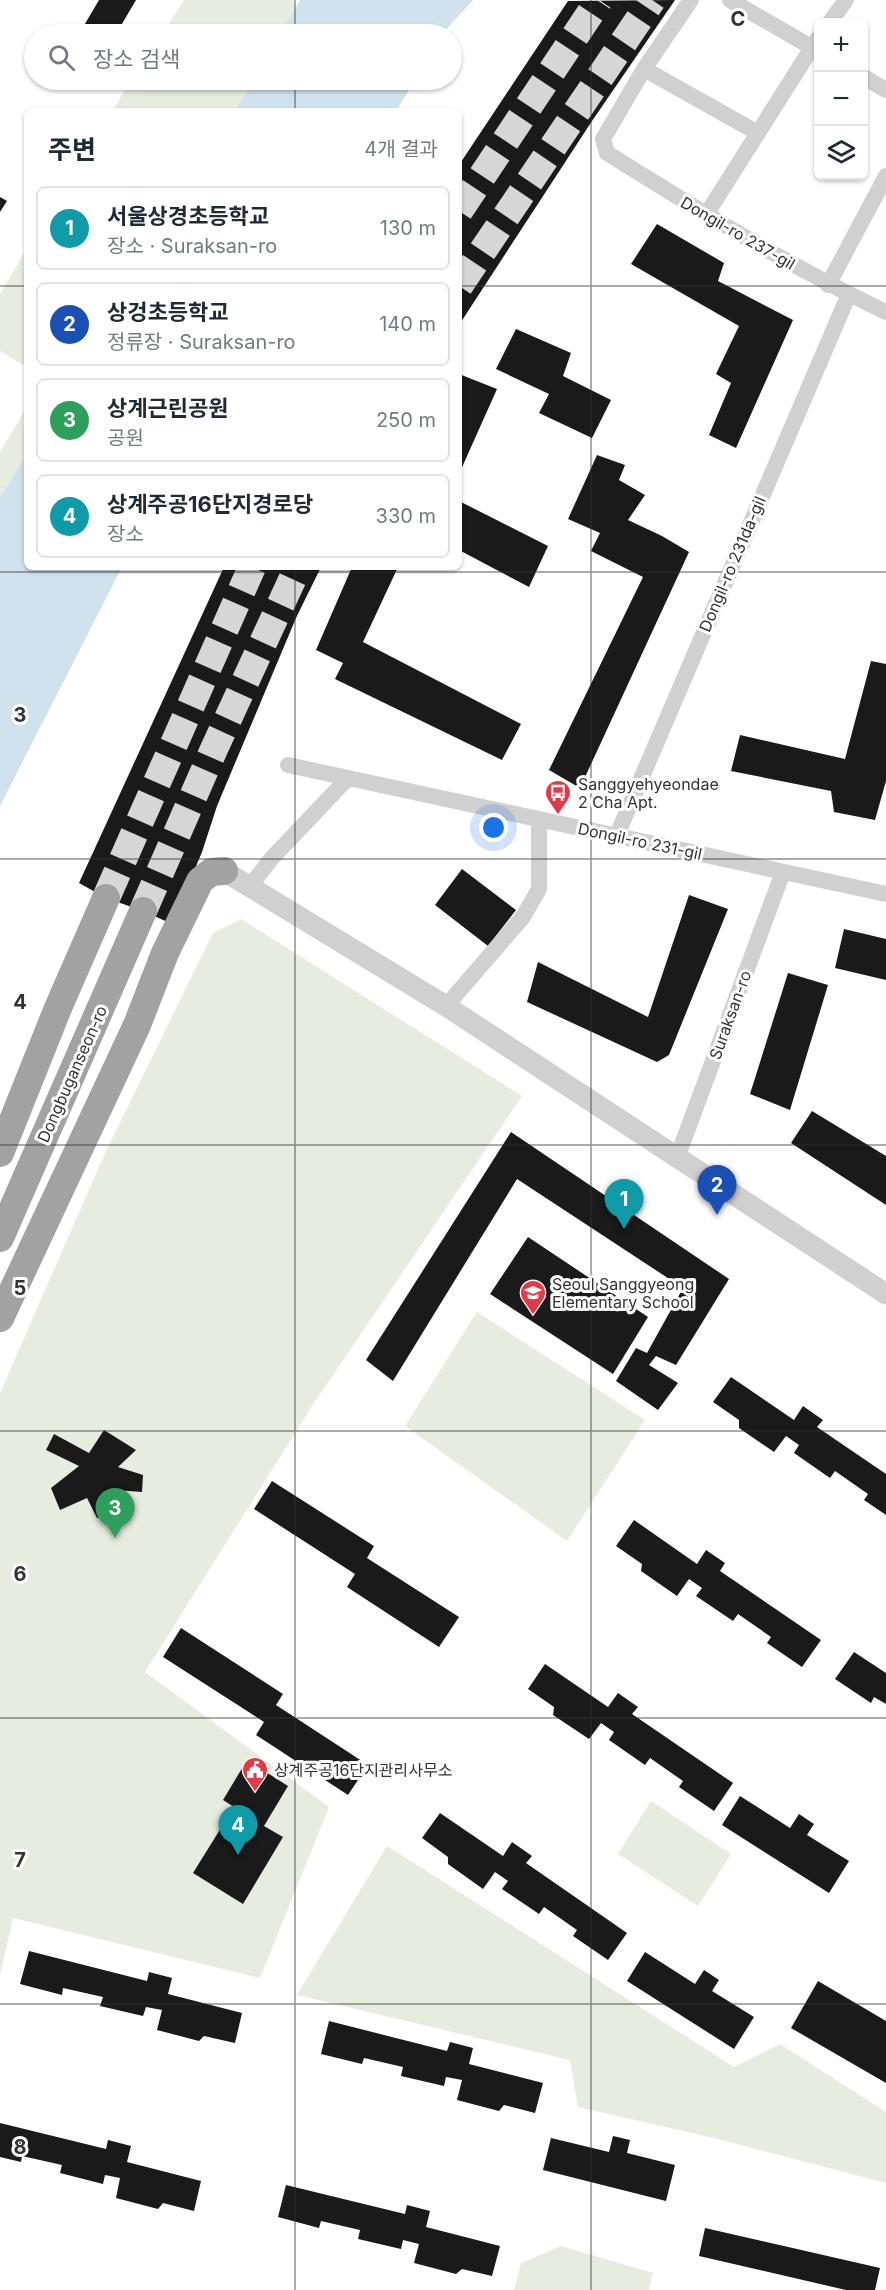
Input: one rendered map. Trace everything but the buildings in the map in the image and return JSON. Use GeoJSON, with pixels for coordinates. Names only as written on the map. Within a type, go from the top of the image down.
{"type":"FeatureCollection","features":[{"type":"Feature","properties":{"kind":"highway"},"geometry":{"type":"LineString","coordinates":[[0,1318],[76,1151],[137,1025],[165,953],[200,881],[211,872],[224,871]]}},
{"type":"Feature","properties":{"kind":"highway"},"geometry":{"type":"LineString","coordinates":[[0,1153],[58,1008],[106,898]]}},
{"type":"Feature","properties":{"kind":"highway","name":"Dongbuganseon-ro"},"geometry":{"type":"LineString","coordinates":[[0,1238],[144,910]]}},
{"type":"Feature","properties":{"kind":"highway"},"geometry":{"type":"LineString","coordinates":[[0,1114],[58,1008]]}},
{"type":"Feature","properties":{"kind":"street"},"geometry":{"type":"LineString","coordinates":[[691,0],[644,69],[758,133]]}},
{"type":"Feature","properties":{"kind":"street"},"geometry":{"type":"LineString","coordinates":[[730,0],[814,44]]}},
{"type":"Feature","properties":{"kind":"street"},"geometry":{"type":"LineString","coordinates":[[833,18],[846,0]]}},
{"type":"Feature","properties":{"kind":"street"},"geometry":{"type":"LineString","coordinates":[[706,215],[814,48]]}},
{"type":"Feature","properties":{"kind":"street","name":"Dongil-ro 237-gil"},"geometry":{"type":"LineString","coordinates":[[644,69],[603,139],[608,153],[706,215],[828,285],[886,312]]}},
{"type":"Feature","properties":{"kind":"street"},"geometry":{"type":"LineString","coordinates":[[868,79],[886,90]]}},
{"type":"Feature","properties":{"kind":"street"},"geometry":{"type":"LineString","coordinates":[[828,285],[886,176]]}},
{"type":"Feature","properties":{"kind":"street","name":"Dongil-ro 231da-gil"},"geometry":{"type":"LineString","coordinates":[[617,835],[849,294]]}},
{"type":"Feature","properties":{"kind":"street","name":"Dongil-ro 231-gil"},"geometry":{"type":"LineString","coordinates":[[288,765],[886,894]]}},
{"type":"Feature","properties":{"kind":"street"},"geometry":{"type":"LineString","coordinates":[[250,886],[272,858],[348,778]]}},
{"type":"Feature","properties":{"kind":"street"},"geometry":{"type":"LineString","coordinates":[[446,1006],[523,916],[539,889],[539,819]]}},
{"type":"Feature","properties":{"kind":"street"},"geometry":{"type":"LineString","coordinates":[[224,871],[446,1006],[886,1294]]}},
{"type":"Feature","properties":{"kind":"street","name":"Suraksan-ro"},"geometry":{"type":"LineString","coordinates":[[677,1158],[783,872]]}},
{"type":"Feature","properties":{"kind":"shaded area"},"geometry":{"type":"Polygon","coordinates":[[[184,0],[293,0],[295,9],[288,24],[168,24],[184,0]]]}},
{"type":"Feature","properties":{"kind":"shaded area"},"geometry":{"type":"Polygon","coordinates":[[[126,90],[248,90],[237,108],[114,108],[126,90]]]}},
{"type":"Feature","properties":{"kind":"shaded area"},"geometry":{"type":"Polygon","coordinates":[[[24,253],[24,365],[0,351],[0,294],[24,253]]]}},
{"type":"Feature","properties":{"kind":"shaded area"},"geometry":{"type":"Polygon","coordinates":[[[24,412],[24,459],[0,497],[0,452],[24,412]]]}},
{"type":"Feature","properties":{"kind":"shaded area"},"geometry":{"type":"Polygon","coordinates":[[[241,919],[522,1096],[314,1403],[145,1672],[329,1807],[260,1978],[13,1918],[0,1976],[0,1393],[106,1151],[213,933],[241,919]]]}},
{"type":"Feature","properties":{"kind":"shaded area"},"geometry":{"type":"Polygon","coordinates":[[[477,1312],[645,1420],[567,1541],[405,1426],[477,1312]]]}},
{"type":"Feature","properties":{"kind":"shaded area"},"geometry":{"type":"Polygon","coordinates":[[[651,1801],[731,1854],[698,1906],[618,1854],[651,1801]]]}},
{"type":"Feature","properties":{"kind":"shaded area"},"geometry":{"type":"Polygon","coordinates":[[[387,1846],[734,2067],[780,2044],[886,2112],[886,2183],[718,2139],[578,2107],[570,2060],[297,1995],[387,1846]]]}},
{"type":"Feature","properties":{"kind":"shaded area"},"geometry":{"type":"Polygon","coordinates":[[[561,2246],[653,2273],[649,2290],[514,2290],[521,2263],[561,2246]]]}},
{"type":"Feature","properties":{"kind":"water"},"geometry":{"type":"Polygon","coordinates":[[[300,0],[473,0],[451,24],[287,24],[300,0]]]}},
{"type":"Feature","properties":{"kind":"water"},"geometry":{"type":"Polygon","coordinates":[[[248,90],[409,90],[398,108],[237,108],[248,90]]]}},
{"type":"Feature","properties":{"kind":"water"},"geometry":{"type":"Polygon","coordinates":[[[24,459],[24,570],[120,570],[0,806],[0,497],[24,459]]]}},
{"type":"Feature","properties":{"kind":"tunnel"},"geometry":{"type":"LineString","coordinates":[[462,206],[599,0]]}},
{"type":"Feature","properties":{"kind":"tunnel"},"geometry":{"type":"LineString","coordinates":[[462,282],[652,0]]}},
{"type":"Feature","properties":{"kind":"tunnel"},"geometry":{"type":"LineString","coordinates":[[106,898],[251,570]]}},
{"type":"Feature","properties":{"kind":"tunnel"},"geometry":{"type":"LineString","coordinates":[[143,911],[214,749],[297,570]]}},
{"type":"Feature","properties":{"kind":"place","name":"Sanggyehyeondae 2 Cha Apt."},"geometry":{"type":"Point","coordinates":[558,816]}},
{"type":"Feature","properties":{"kind":"place","name":"상겅초등학교"},"geometry":{"type":"Point","coordinates":[717,1215]}},
{"type":"Feature","properties":{"kind":"place","name":"서울상경초등학교"},"geometry":{"type":"Point","coordinates":[624,1229]}},
{"type":"Feature","properties":{"kind":"place","name":"Seoul Sanggyeong Elementary School"},"geometry":{"type":"Point","coordinates":[533,1316]}},
{"type":"Feature","properties":{"kind":"place","name":"상계근린공원"},"geometry":{"type":"Point","coordinates":[115,1538]}},
{"type":"Feature","properties":{"kind":"place","name":"상계주공16단지관리사무소"},"geometry":{"type":"Point","coordinates":[255,1793]}},
{"type":"Feature","properties":{"kind":"place","name":"상계주공16단지경로당"},"geometry":{"type":"Point","coordinates":[238,1855]}}]}
